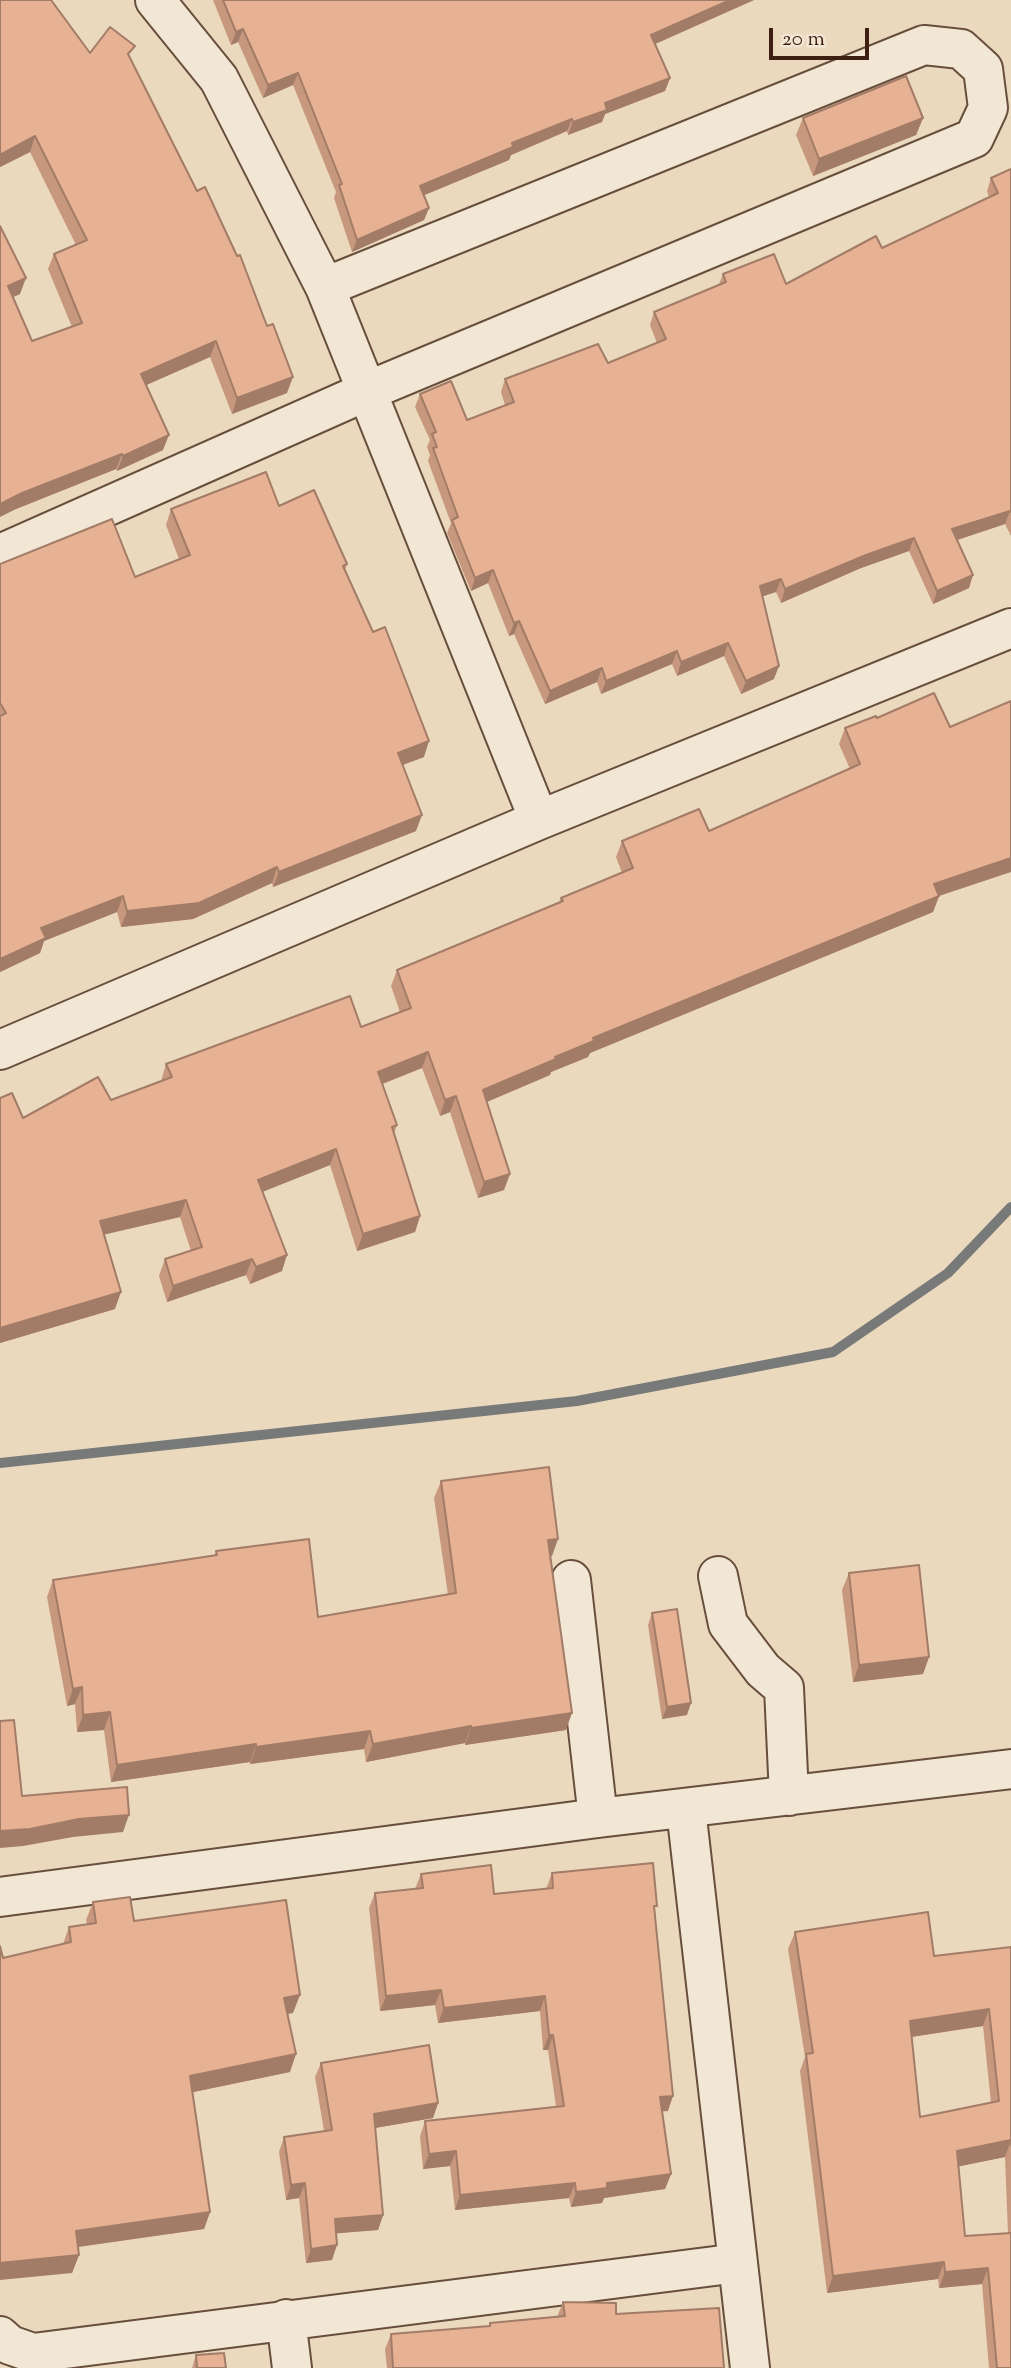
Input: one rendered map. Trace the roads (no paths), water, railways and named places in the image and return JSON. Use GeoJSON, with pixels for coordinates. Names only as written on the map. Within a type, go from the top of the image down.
{"type":"FeatureCollection","features":[{"type":"Feature","properties":{"kind":"street"},"geometry":{"type":"LineString","coordinates":[[155,0],[219,79],[325,287],[539,820]]}},
{"type":"Feature","properties":{"kind":"street"},"geometry":{"type":"LineString","coordinates":[[0,554],[365,392],[974,138],[988,108],[982,69],[961,49],[924,45],[325,287]]}},
{"type":"Feature","properties":{"kind":"street"},"geometry":{"type":"LineString","coordinates":[[0,1050],[539,820],[1011,628]]}},
{"type":"Feature","properties":{"kind":"street"},"geometry":{"type":"LineString","coordinates":[[719,1576],[728,1624],[763,1670],[784,1688],[789,1796]]}},
{"type":"Feature","properties":{"kind":"street"},"geometry":{"type":"LineString","coordinates":[[571,1580],[598,1818]]}},
{"type":"Feature","properties":{"kind":"street"},"geometry":{"type":"LineString","coordinates":[[0,1898],[598,1818],[1011,1769]]}},
{"type":"Feature","properties":{"kind":"street"},"geometry":{"type":"LineString","coordinates":[[686,1809],[750,2368]]}},
{"type":"Feature","properties":{"kind":"street"},"geometry":{"type":"LineString","coordinates":[[0,2336],[10,2345],[33,2353],[738,2263]]}},
{"type":"Feature","properties":{"kind":"street"},"geometry":{"type":"LineString","coordinates":[[286,2319],[292,2368]]}},
{"type":"Feature","properties":{"kind":"waterway"},"geometry":{"type":"LineString","coordinates":[[0,1463],[577,1401],[833,1352],[948,1273],[1011,1207]]}}]}
